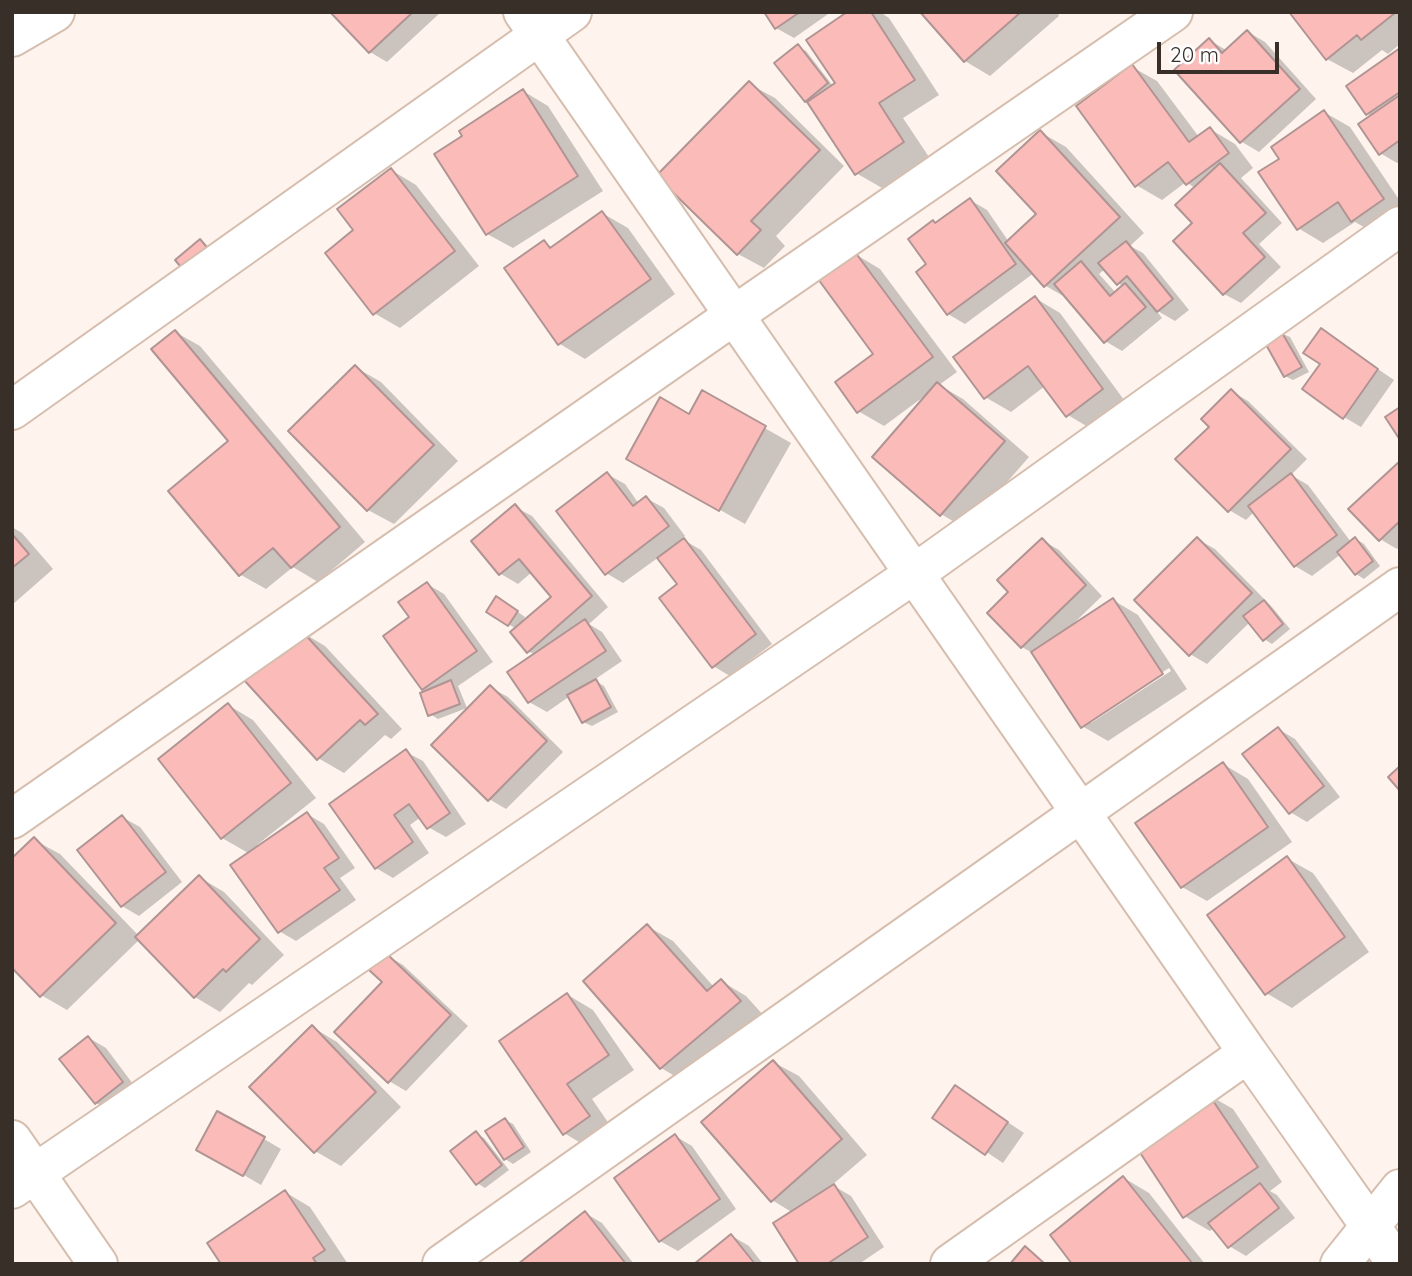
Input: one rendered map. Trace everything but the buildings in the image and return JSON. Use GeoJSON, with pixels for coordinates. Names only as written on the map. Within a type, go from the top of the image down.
{"type":"FeatureCollection","features":[{"type":"Feature","properties":{"kind":"street"},"geometry":{"type":"LineString","coordinates":[[12,37],[55,12]]}},
{"type":"Feature","properties":{"kind":"street"},"geometry":{"type":"LineString","coordinates":[[12,410],[531,24],[572,12]]}},
{"type":"Feature","properties":{"kind":"street"},"geometry":{"type":"LineString","coordinates":[[12,819],[1173,12]]}},
{"type":"Feature","properties":{"kind":"street"},"geometry":{"type":"LineString","coordinates":[[531,24],[1397,1264]]}},
{"type":"Feature","properties":{"kind":"street"},"geometry":{"type":"LineString","coordinates":[[24,1182],[914,574],[1400,226]]}},
{"type":"Feature","properties":{"kind":"street"},"geometry":{"type":"LineString","coordinates":[[442,1264],[1400,587]]}},
{"type":"Feature","properties":{"kind":"street"},"geometry":{"type":"LineString","coordinates":[[950,1264],[1248,1053]]}},
{"type":"Feature","properties":{"kind":"street"},"geometry":{"type":"LineString","coordinates":[[12,1140],[24,1182],[98,1264]]}},
{"type":"Feature","properties":{"kind":"street"},"geometry":{"type":"LineString","coordinates":[[1340,1264],[1400,1189]]}}]}
